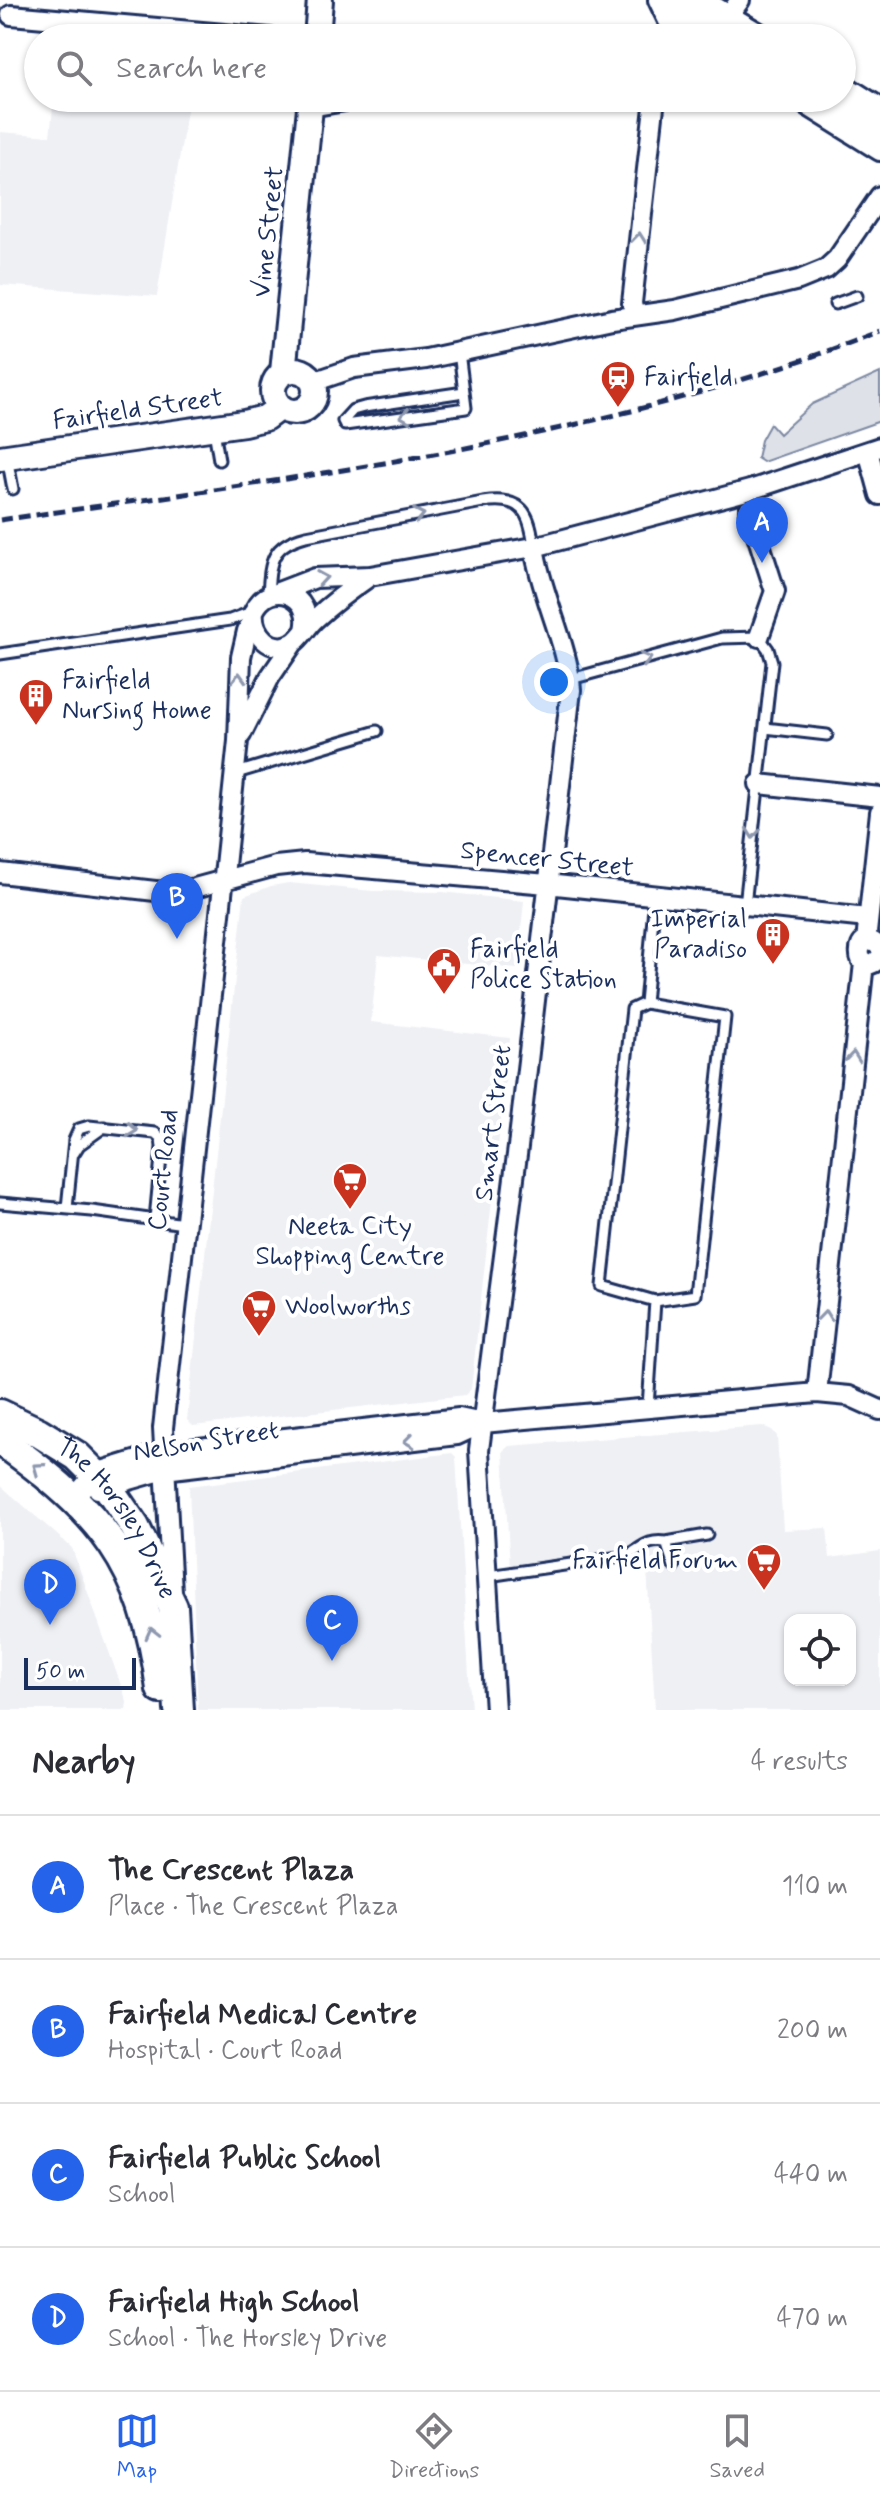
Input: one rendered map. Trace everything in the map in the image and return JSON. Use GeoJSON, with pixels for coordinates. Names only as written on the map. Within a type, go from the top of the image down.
{"type":"FeatureCollection","features":[{"type":"Feature","properties":{"kind":"main road"},"geometry":{"type":"LineString","coordinates":[[318,24],[320,0]]}},
{"type":"Feature","properties":{"kind":"main road"},"geometry":{"type":"LineString","coordinates":[[665,0],[741,24]]}},
{"type":"Feature","properties":{"kind":"main road"},"geometry":{"type":"LineString","coordinates":[[698,0],[741,24]]}},
{"type":"Feature","properties":{"kind":"main road"},"geometry":{"type":"LineString","coordinates":[[856,96],[880,111]]}},
{"type":"Feature","properties":{"kind":"main road","name":"Vine Street"},"geometry":{"type":"LineString","coordinates":[[283,372],[309,112]]}},
{"type":"Feature","properties":{"kind":"main road"},"geometry":{"type":"LineString","coordinates":[[849,112],[880,131]]}},
{"type":"Feature","properties":{"kind":"main road"},"geometry":{"type":"LineString","coordinates":[[300,371],[313,382],[314,396],[307,408],[294,412],[280,407],[273,396],[273,389],[283,372],[300,371]]}},
{"type":"Feature","properties":{"kind":"main road","name":"Fairfield Street"},"geometry":{"type":"LineString","coordinates":[[4,457],[265,418],[280,407]]}},
{"type":"Feature","properties":{"kind":"main road","name":"The Horsley Drive"},"geometry":{"type":"LineString","coordinates":[[0,1414],[77,1456],[101,1480],[149,1551],[173,1607],[179,1710]]}},
{"type":"Feature","properties":{"kind":"main road","name":"The Horsley Drive"},"geometry":{"type":"LineString","coordinates":[[0,1440],[74,1498],[98,1523],[126,1565],[138,1591],[157,1654],[163,1710]]}},
{"type":"Feature","properties":{"kind":"street"},"geometry":{"type":"LineString","coordinates":[[658,0],[672,24]]}},
{"type":"Feature","properties":{"kind":"street"},"geometry":{"type":"LineString","coordinates":[[11,15],[112,24]]}},
{"type":"Feature","properties":{"kind":"street"},"geometry":{"type":"LineString","coordinates":[[634,315],[632,303],[653,112]]}},
{"type":"Feature","properties":{"kind":"street"},"geometry":{"type":"LineString","coordinates":[[817,112],[880,151]]}},
{"type":"Feature","properties":{"kind":"street"},"geometry":{"type":"LineString","coordinates":[[313,382],[354,368],[459,352],[634,315],[711,303],[814,275],[837,259],[880,196]]}},
{"type":"Feature","properties":{"kind":"street"},"geometry":{"type":"LineString","coordinates":[[272,594],[284,593],[298,600],[306,614],[299,636],[278,646],[263,640],[254,626],[254,615],[272,594],[315,578],[370,576],[534,547],[735,494],[874,449],[880,495]]}},
{"type":"Feature","properties":{"kind":"street"},"geometry":{"type":"LineString","coordinates":[[749,510],[775,591],[759,637]]}},
{"type":"Feature","properties":{"kind":"street","name":"Smart Street"},"geometry":{"type":"LineString","coordinates":[[495,1710],[479,1450],[570,712],[571,679],[537,569],[534,547]]}},
{"type":"Feature","properties":{"kind":"street","name":"Court Road"},"geometry":{"type":"LineString","coordinates":[[238,741],[270,677],[299,636],[341,596],[370,576]]}},
{"type":"Feature","properties":{"kind":"street","name":"Court Road"},"geometry":{"type":"LineString","coordinates":[[173,1607],[163,1428],[224,880],[238,741],[241,657],[254,615]]}},
{"type":"Feature","properties":{"kind":"street"},"geometry":{"type":"LineString","coordinates":[[759,784],[880,797]]}},
{"type":"Feature","properties":{"kind":"street"},"geometry":{"type":"LineString","coordinates":[[817,1393],[872,961],[858,953],[860,946],[873,945],[867,918],[880,812]]}},
{"type":"Feature","properties":{"kind":"street","name":"Spencer Street"},"geometry":{"type":"LineString","coordinates":[[0,873],[150,891],[178,891],[256,870],[305,863],[547,884],[867,918]]}},
{"type":"Feature","properties":{"kind":"street","name":"Nelson Street"},"geometry":{"type":"LineString","coordinates":[[74,1498],[101,1480],[164,1461],[457,1435],[483,1423],[817,1393],[849,1396],[880,1410]]}},
{"type":"Feature","properties":{"kind":"lane"},"geometry":{"type":"LineString","coordinates":[[835,304],[857,296]]}},
{"type":"Feature","properties":{"kind":"lane"},"geometry":{"type":"LineString","coordinates":[[459,352],[464,392],[466,408],[345,425],[343,421],[353,410],[364,407],[464,392]]}},
{"type":"Feature","properties":{"kind":"lane"},"geometry":{"type":"LineString","coordinates":[[214,427],[219,460]]}},
{"type":"Feature","properties":{"kind":"lane"},"geometry":{"type":"LineString","coordinates":[[4,457],[13,489]]}},
{"type":"Feature","properties":{"kind":"lane"},"geometry":{"type":"LineString","coordinates":[[272,594],[272,559],[288,542],[483,502],[507,502],[523,510],[531,523],[534,547]]}},
{"type":"Feature","properties":{"kind":"lane"},"geometry":{"type":"LineString","coordinates":[[0,654],[254,615]]}},
{"type":"Feature","properties":{"kind":"lane"},"geometry":{"type":"LineString","coordinates":[[571,679],[722,638],[759,637],[768,649],[772,662],[745,905]]}},
{"type":"Feature","properties":{"kind":"lane"},"geometry":{"type":"LineString","coordinates":[[765,728],[827,735]]}},
{"type":"Feature","properties":{"kind":"lane"},"geometry":{"type":"LineString","coordinates":[[233,774],[377,731]]}},
{"type":"Feature","properties":{"kind":"lane"},"geometry":{"type":"LineString","coordinates":[[645,1003],[655,897]]}},
{"type":"Feature","properties":{"kind":"lane"},"geometry":{"type":"LineString","coordinates":[[645,1003],[725,1017],[695,1295],[655,1301],[602,1286],[632,1009],[645,1003]]}},
{"type":"Feature","properties":{"kind":"lane"},"geometry":{"type":"LineString","coordinates":[[67,1208],[74,1140],[79,1129],[89,1126],[155,1133],[161,1138],[155,1219]]}},
{"type":"Feature","properties":{"kind":"lane"},"geometry":{"type":"LineString","coordinates":[[0,1203],[67,1208],[184,1224]]}},
{"type":"Feature","properties":{"kind":"lane"},"geometry":{"type":"LineString","coordinates":[[648,1407],[655,1301]]}},
{"type":"Feature","properties":{"kind":"lane"},"geometry":{"type":"LineString","coordinates":[[488,1576],[627,1556],[655,1540],[666,1542],[707,1535]]}},
{"type":"Feature","properties":{"kind":"lane"},"geometry":{"type":"LineString","coordinates":[[666,1542],[674,1566]]}},
{"type":"Feature","properties":{"kind":"shaded area"},"geometry":{"type":"Polygon","coordinates":[[[53,112],[187,112],[157,296],[0,285],[0,132],[50,136],[53,112]]]}},
{"type":"Feature","properties":{"kind":"shaded area"},"geometry":{"type":"Polygon","coordinates":[[[880,373],[880,421],[763,462],[757,458],[761,440],[770,424],[779,434],[812,404],[880,373]]]}},
{"type":"Feature","properties":{"kind":"shaded area","name":"Neeta City Shopping Centre"},"geometry":{"type":"Polygon","coordinates":[[[289,883],[373,891],[442,892],[524,901],[517,969],[378,955],[371,1022],[510,1038],[471,1389],[465,1395],[193,1426],[187,1420],[244,896],[289,883]]]}},
{"type":"Feature","properties":{"kind":"shaded area"},"geometry":{"type":"Polygon","coordinates":[[[762,1426],[772,1430],[777,1436],[783,1530],[827,1528],[830,1558],[880,1551],[880,1710],[655,1710],[646,1550],[510,1568],[503,1451],[509,1446],[762,1426]]]}},
{"type":"Feature","properties":{"kind":"shaded area"},"geometry":{"type":"Polygon","coordinates":[[[452,1453],[456,1457],[471,1710],[198,1710],[189,1486],[452,1453]]]}},
{"type":"Feature","properties":{"kind":"shaded area"},"geometry":{"type":"Polygon","coordinates":[[[0,1485],[72,1548],[127,1702],[126,1710],[0,1710],[0,1485]]]}},
{"type":"Feature","properties":{"kind":"railway"},"geometry":{"type":"LineString","coordinates":[[0,520],[335,471],[556,429],[666,402],[774,370],[880,331]]}},
{"type":"Feature","properties":{"kind":"place","name":"Fairfield"},"geometry":{"type":"Point","coordinates":[618,409]}},
{"type":"Feature","properties":{"kind":"place","name":"The Crescent Plaza"},"geometry":{"type":"Point","coordinates":[762,563]}},
{"type":"Feature","properties":{"kind":"place","name":"Fairfield Nursing Home"},"geometry":{"type":"Point","coordinates":[36,727]}},
{"type":"Feature","properties":{"kind":"place","name":"Fairfield Medical Centre"},"geometry":{"type":"Point","coordinates":[177,939]}},
{"type":"Feature","properties":{"kind":"place","name":"Imperial Paradiso"},"geometry":{"type":"Point","coordinates":[773,966]}},
{"type":"Feature","properties":{"kind":"place","name":"Fairfield Police Station"},"geometry":{"type":"Point","coordinates":[444,996]}},
{"type":"Feature","properties":{"kind":"place","name":"Neeta City Shopping Centre"},"geometry":{"type":"Point","coordinates":[350,1211]}},
{"type":"Feature","properties":{"kind":"place","name":"Woolworths"},"geometry":{"type":"Point","coordinates":[259,1338]}},
{"type":"Feature","properties":{"kind":"place","name":"Fairfield Forum"},"geometry":{"type":"Point","coordinates":[764,1592]}},
{"type":"Feature","properties":{"kind":"place","name":"Fairfield High School"},"geometry":{"type":"Point","coordinates":[50,1625]}},
{"type":"Feature","properties":{"kind":"place","name":"Fairfield Public School"},"geometry":{"type":"Point","coordinates":[332,1661]}}]}
